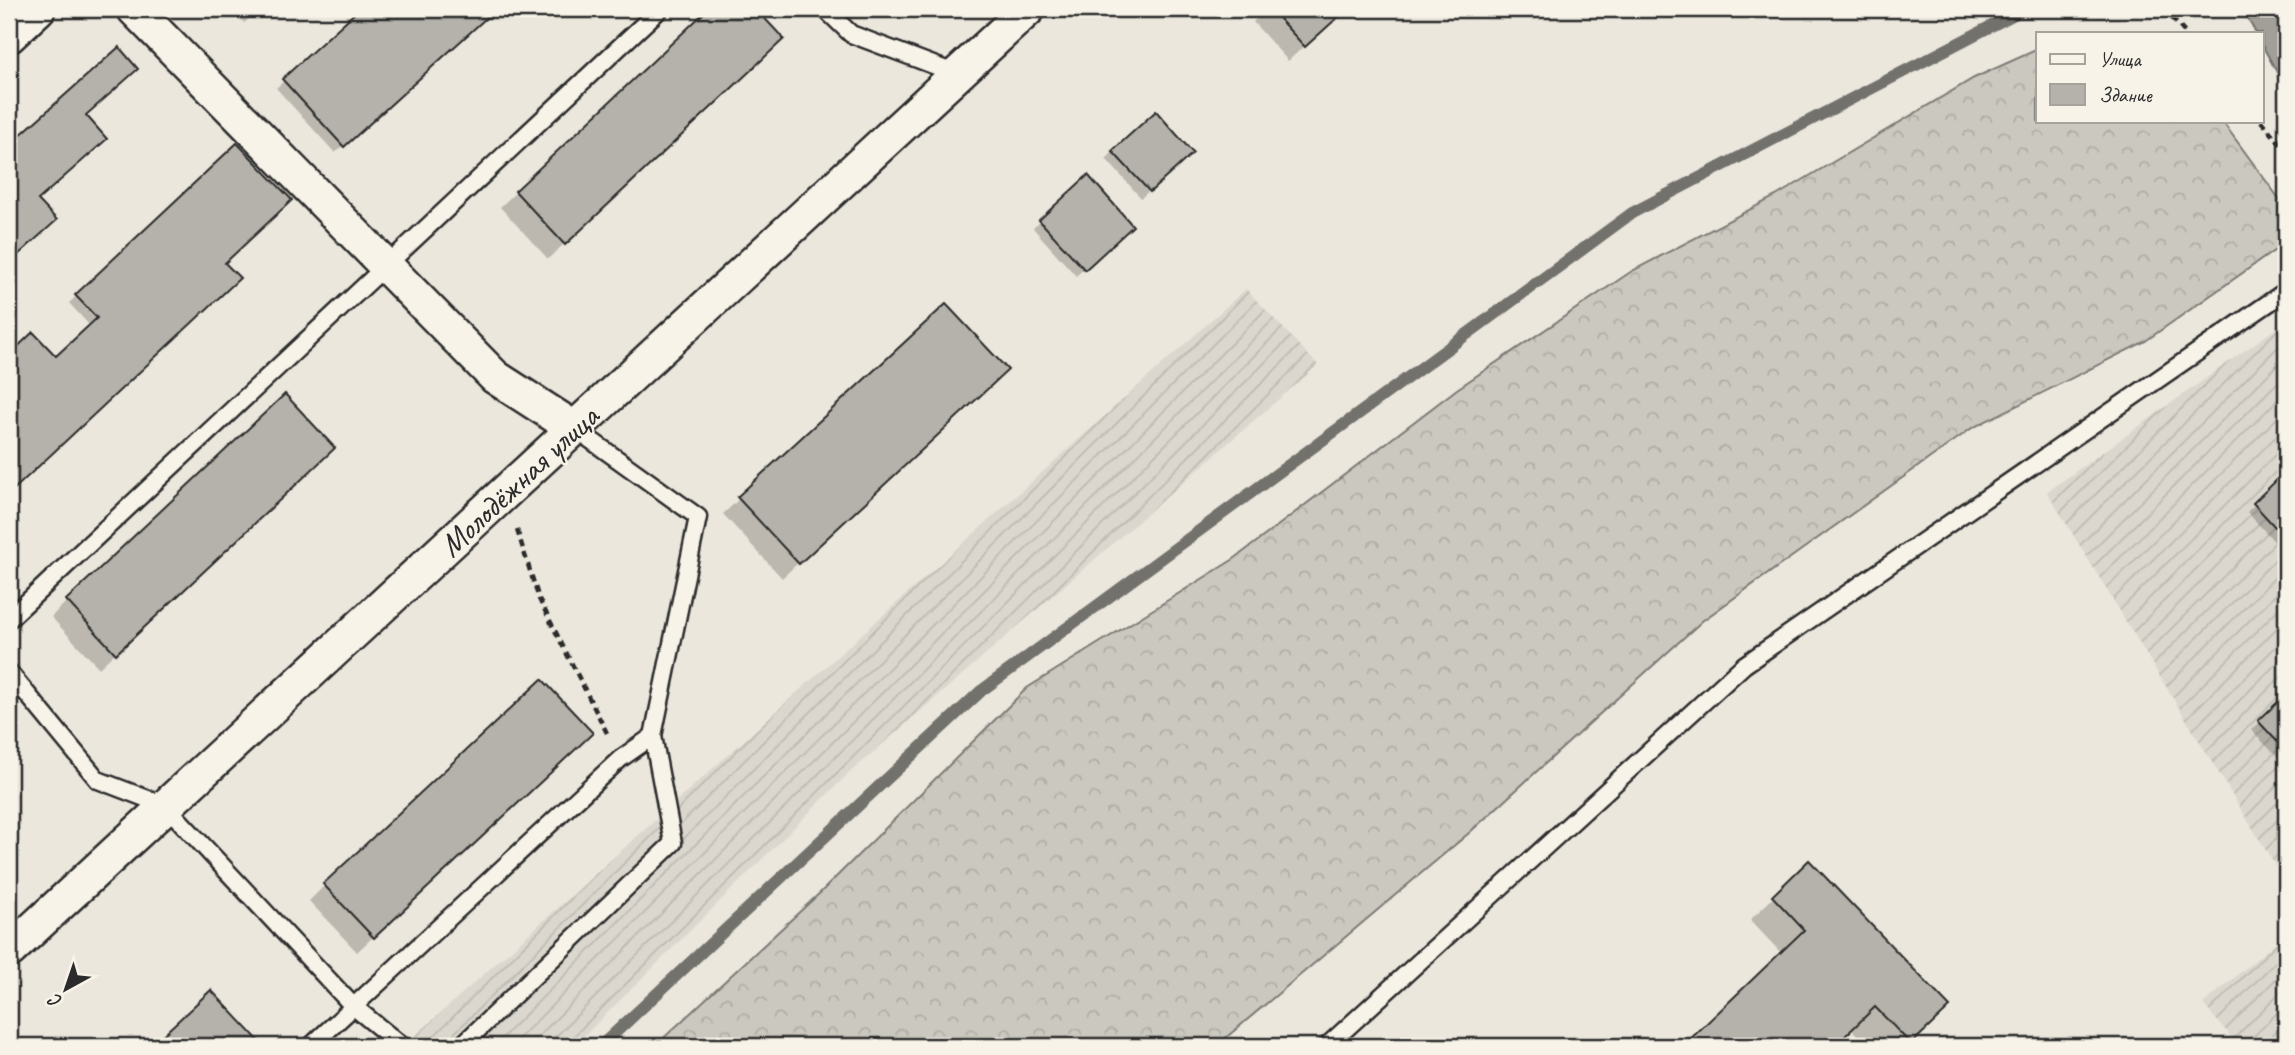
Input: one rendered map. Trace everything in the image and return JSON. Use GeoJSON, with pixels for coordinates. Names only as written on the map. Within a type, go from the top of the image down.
{"type":"FeatureCollection","features":[{"type":"Feature","properties":{"kind":"street"},"geometry":{"type":"LineString","coordinates":[[9,36],[38,9]]}},
{"type":"Feature","properties":{"kind":"street"},"geometry":{"type":"LineString","coordinates":[[134,9],[495,376],[574,428]]}},
{"type":"Feature","properties":{"kind":"street","name":"Молодёжная улица"},"geometry":{"type":"LineString","coordinates":[[9,951],[1028,9]]}},
{"type":"Feature","properties":{"kind":"lane"},"geometry":{"type":"LineString","coordinates":[[9,619],[660,9]]}},
{"type":"Feature","properties":{"kind":"lane"},"geometry":{"type":"LineString","coordinates":[[825,9],[851,34],[957,74]]}},
{"type":"Feature","properties":{"kind":"lane"},"geometry":{"type":"LineString","coordinates":[[1327,1046],[1744,665],[2286,291]]}},
{"type":"Feature","properties":{"kind":"lane"},"geometry":{"type":"LineString","coordinates":[[461,1046],[673,843],[653,736],[698,517],[574,428]]}},
{"type":"Feature","properties":{"kind":"lane"},"geometry":{"type":"LineString","coordinates":[[9,672],[98,780],[166,806],[353,1006],[402,1046]]}},
{"type":"Feature","properties":{"kind":"lane"},"geometry":{"type":"LineString","coordinates":[[311,1046],[620,759],[653,736]]}},
{"type":"Feature","properties":{"kind":"path"},"geometry":{"type":"LineString","coordinates":[[2164,9],[2184,32]]}},
{"type":"Feature","properties":{"kind":"path"},"geometry":{"type":"LineString","coordinates":[[2262,122],[2286,150]]}},
{"type":"Feature","properties":{"kind":"path"},"geometry":{"type":"LineString","coordinates":[[505,492],[539,599],[620,759]]}},
{"type":"Feature","properties":{"kind":"shaded area"},"geometry":{"type":"Polygon","coordinates":[[[2242,9],[2286,9],[2286,69],[2278,74],[2264,49],[2264,32],[2255,32],[2242,9]]]}},
{"type":"Feature","properties":{"kind":"shaded area"},"geometry":{"type":"Polygon","coordinates":[[[1246,289],[1318,365],[847,775],[574,1046],[404,1046],[1246,289]]]}},
{"type":"Feature","properties":{"kind":"shaded area"},"geometry":{"type":"Polygon","coordinates":[[[2286,321],[2286,883],[2047,492],[2286,321]]]}},
{"type":"Feature","properties":{"kind":"shaded area"},"geometry":{"type":"Polygon","coordinates":[[[2286,934],[2286,1046],[2239,1046],[2203,1004],[2286,934]]]}},
{"type":"Feature","properties":{"kind":"green space"},"geometry":{"type":"Polygon","coordinates":[[[2036,50],[2036,122],[2223,122],[2286,208],[2286,225],[2278,248],[2144,342],[1972,428],[1702,621],[1469,833],[1216,1046],[655,1046],[822,891],[1027,688],[1234,559],[1457,389],[1632,271],[1776,196],[1974,78],[2036,50]]]}},
{"type":"Feature","properties":{"kind":"building"},"geometry":{"type":"Polygon","coordinates":[[[245,9],[262,9],[252,17],[245,9]]]}},
{"type":"Feature","properties":{"kind":"building"},"geometry":{"type":"Polygon","coordinates":[[[359,9],[496,9],[344,147],[282,79],[359,9]]]}},
{"type":"Feature","properties":{"kind":"building"},"geometry":{"type":"Polygon","coordinates":[[[708,9],[756,9],[784,39],[565,245],[515,191],[708,9]]]}},
{"type":"Feature","properties":{"kind":"building"},"geometry":{"type":"Polygon","coordinates":[[[1270,9],[1347,9],[1305,47],[1270,9]]]}},
{"type":"Feature","properties":{"kind":"building"},"geometry":{"type":"Polygon","coordinates":[[[119,47],[138,69],[86,115],[107,139],[38,200],[57,220],[9,263],[9,145],[119,47]]]}},
{"type":"Feature","properties":{"kind":"building"},"geometry":{"type":"Polygon","coordinates":[[[1156,111],[1193,153],[1150,192],[1112,151],[1156,111]]]}},
{"type":"Feature","properties":{"kind":"building"},"geometry":{"type":"Polygon","coordinates":[[[237,143],[292,200],[225,263],[240,278],[9,494],[9,355],[33,332],[56,356],[97,318],[75,295],[237,143]]]}},
{"type":"Feature","properties":{"kind":"building"},"geometry":{"type":"Polygon","coordinates":[[[1088,175],[1133,226],[1085,270],[1039,220],[1088,175]]]}},
{"type":"Feature","properties":{"kind":"building"},"geometry":{"type":"Polygon","coordinates":[[[946,304],[1008,370],[799,564],[737,497],[946,304]]]}},
{"type":"Feature","properties":{"kind":"building"},"geometry":{"type":"Polygon","coordinates":[[[285,394],[335,448],[116,654],[66,600],[285,394]]]}},
{"type":"Feature","properties":{"kind":"building"},"geometry":{"type":"Polygon","coordinates":[[[2286,471],[2286,539],[2253,503],[2286,471]]]}},
{"type":"Feature","properties":{"kind":"building"},"geometry":{"type":"Polygon","coordinates":[[[542,679],[593,733],[374,938],[323,884],[542,679]]]}},
{"type":"Feature","properties":{"kind":"building"},"geometry":{"type":"Polygon","coordinates":[[[2286,694],[2286,751],[2258,721],[2286,694]]]}},
{"type":"Feature","properties":{"kind":"building"},"geometry":{"type":"Polygon","coordinates":[[[1809,860],[1950,1007],[1911,1044],[1875,1007],[1835,1046],[1683,1046],[1804,930],[1772,896],[1809,860]]]}},
{"type":"Feature","properties":{"kind":"building"},"geometry":{"type":"Polygon","coordinates":[[[211,990],[262,1044],[151,1046],[211,990]]]}},
{"type":"Feature","properties":{"kind":"waterway"},"geometry":{"type":"LineString","coordinates":[[601,1046],[981,691],[1632,213],[2024,9]]}}]}
